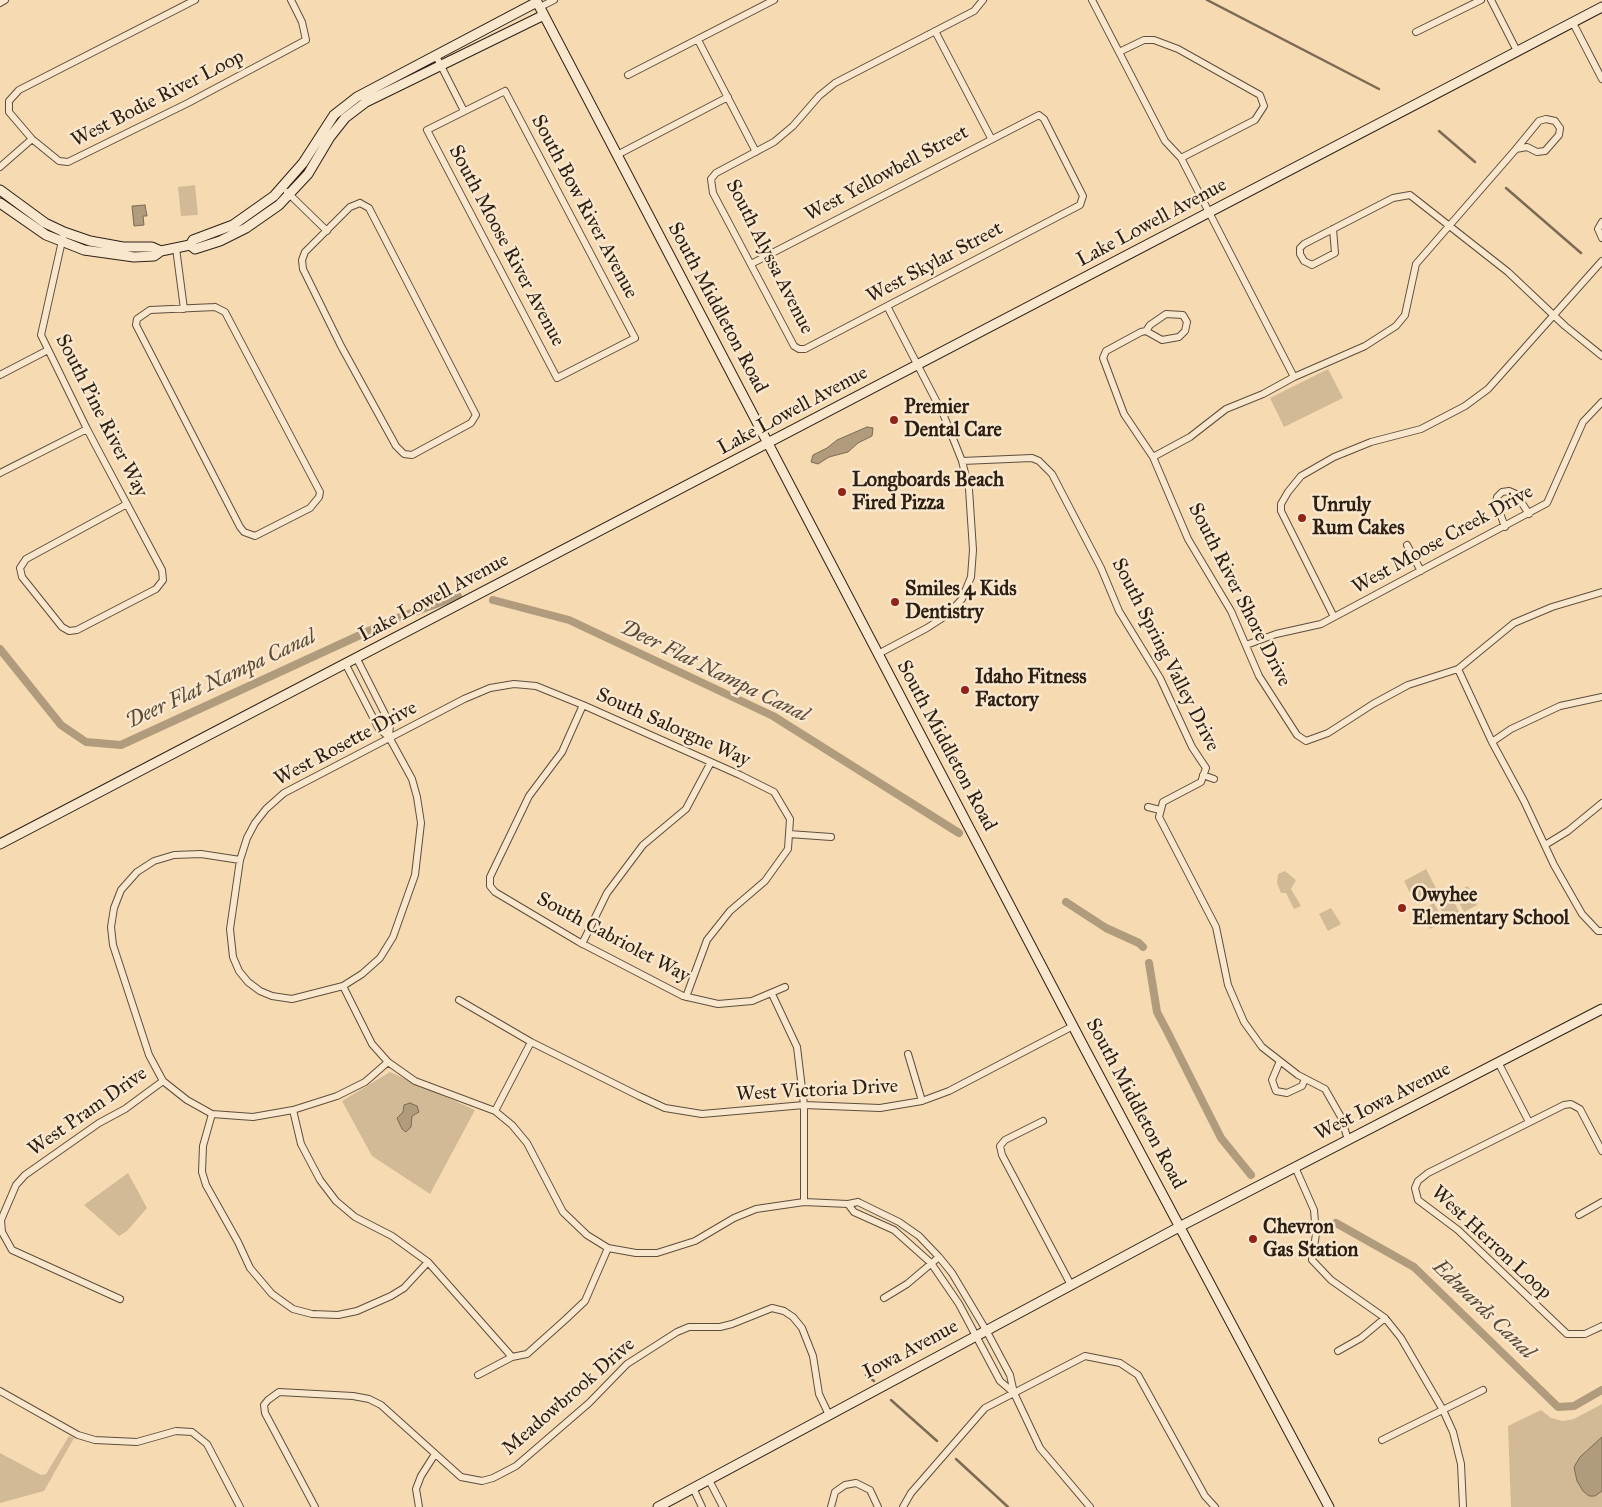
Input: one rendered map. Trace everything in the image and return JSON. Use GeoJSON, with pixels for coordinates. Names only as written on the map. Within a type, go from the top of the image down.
{"type":"FeatureCollection","features":[{"type":"Feature","properties":{"kind":"street"},"geometry":{"type":"LineString","coordinates":[[0,3],[5,0]]}},
{"type":"Feature","properties":{"kind":"street","name":"West Bodie River Loop"},"geometry":{"type":"LineString","coordinates":[[195,0],[19,90],[9,101],[9,112],[32,139],[59,161],[68,162],[288,51],[306,40],[302,22],[290,0]]}},
{"type":"Feature","properties":{"kind":"street"},"geometry":{"type":"LineString","coordinates":[[438,60],[539,6],[554,0]]}},
{"type":"Feature","properties":{"kind":"street"},"geometry":{"type":"LineString","coordinates":[[628,76],[774,0]]}},
{"type":"Feature","properties":{"kind":"street"},"geometry":{"type":"LineString","coordinates":[[1092,0],[1166,141],[1181,158],[1294,377]]}},
{"type":"Feature","properties":{"kind":"street"},"geometry":{"type":"LineString","coordinates":[[1416,32],[1481,0]]}},
{"type":"Feature","properties":{"kind":"street"},"geometry":{"type":"LineString","coordinates":[[1491,0],[1517,51]]}},
{"type":"Feature","properties":{"kind":"street"},"geometry":{"type":"LineString","coordinates":[[698,40],[756,152],[774,142],[793,126],[819,96],[835,83],[974,10],[983,1]]}},
{"type":"Feature","properties":{"kind":"street"},"geometry":{"type":"LineString","coordinates":[[0,203],[30,226],[84,250],[107,255],[154,256],[161,251],[190,245],[193,240],[233,225],[286,191],[334,115],[343,107],[368,91],[438,60],[539,6]]}},
{"type":"Feature","properties":{"kind":"street","name":"South Middleton Road"},"geometry":{"type":"LineString","coordinates":[[539,6],[1073,1026],[1329,1507]]}},
{"type":"Feature","properties":{"kind":"street","name":"Lake Lowell Avenue"},"geometry":{"type":"LineString","coordinates":[[0,844],[346,665],[480,592],[918,366],[1517,51],[1601,9]]}},
{"type":"Feature","properties":{"kind":"street"},"geometry":{"type":"LineString","coordinates":[[1573,23],[1602,79]]}},
{"type":"Feature","properties":{"kind":"street"},"geometry":{"type":"LineString","coordinates":[[935,31],[991,138]]}},
{"type":"Feature","properties":{"kind":"street"},"geometry":{"type":"LineString","coordinates":[[1119,52],[1144,40],[1154,40],[1178,49],[1260,96],[1264,106],[1260,115],[1255,120],[1181,158]]}},
{"type":"Feature","properties":{"kind":"street"},"geometry":{"type":"LineString","coordinates":[[438,60],[464,111]]}},
{"type":"Feature","properties":{"kind":"street","name":"South Bow River Avenue"},"geometry":{"type":"LineString","coordinates":[[464,111],[505,90],[634,338],[557,378]]}},
{"type":"Feature","properties":{"kind":"street"},"geometry":{"type":"LineString","coordinates":[[617,155],[728,97]]}},
{"type":"Feature","properties":{"kind":"street","name":"South Moose River Avenue"},"geometry":{"type":"LineString","coordinates":[[464,111],[427,130],[557,378]]}},
{"type":"Feature","properties":{"kind":"street","name":"West Yellowbell Street"},"geometry":{"type":"LineString","coordinates":[[751,264],[991,138],[1039,115],[1044,119],[1083,196],[1083,202]]}},
{"type":"Feature","properties":{"kind":"street"},"geometry":{"type":"LineString","coordinates":[[1153,458],[1190,437],[1226,409],[1263,394],[1294,377],[1365,346],[1396,326],[1406,310],[1416,264],[1539,121],[1546,119],[1555,121],[1560,128],[1559,135],[1545,150],[1536,152],[1526,147],[1516,149]]}},
{"type":"Feature","properties":{"kind":"street"},"geometry":{"type":"LineString","coordinates":[[0,168],[32,139]]}},
{"type":"Feature","properties":{"kind":"street","name":"South Alyssa Avenue"},"geometry":{"type":"LineString","coordinates":[[756,152],[716,174],[711,179],[713,193],[794,346],[799,349]]}},
{"type":"Feature","properties":{"kind":"street"},"geometry":{"type":"LineString","coordinates":[[0,190],[45,223],[64,232],[90,241],[124,247],[152,247],[161,251]]}},
{"type":"Feature","properties":{"kind":"street"},"geometry":{"type":"LineString","coordinates":[[286,191],[327,231]]}},
{"type":"Feature","properties":{"kind":"street"},"geometry":{"type":"LineString","coordinates":[[1333,229],[1335,253],[1312,265],[1304,261],[1300,254],[1304,244],[1333,229],[1393,198],[1410,195],[1508,272],[1554,316],[1602,356]]}},
{"type":"Feature","properties":{"kind":"street","name":"West Skylar Street"},"geometry":{"type":"LineString","coordinates":[[799,349],[805,348],[887,306],[1080,206],[1083,202]]}},
{"type":"Feature","properties":{"kind":"street"},"geometry":{"type":"LineString","coordinates":[[360,203],[369,208],[476,415],[471,424],[412,455],[404,454],[396,446],[341,346],[303,269],[302,260],[305,252],[327,231],[350,207],[360,203]]}},
{"type":"Feature","properties":{"kind":"street"},"geometry":{"type":"LineString","coordinates":[[1602,222],[1598,229],[1602,238]]}},
{"type":"Feature","properties":{"kind":"street","name":"South Pine River Way"},"geometry":{"type":"LineString","coordinates":[[64,232],[41,335],[87,429],[127,504],[162,570],[163,580],[156,589],[77,630],[69,630],[62,627],[22,577],[20,568],[26,558],[127,504]]}},
{"type":"Feature","properties":{"kind":"street"},"geometry":{"type":"LineString","coordinates":[[176,248],[184,309]]}},
{"type":"Feature","properties":{"kind":"street"},"geometry":{"type":"LineString","coordinates":[[1334,617],[1281,511],[1281,504],[1300,476],[1334,457],[1371,442],[1421,429],[1465,406],[1488,389],[1602,261]]}},
{"type":"Feature","properties":{"kind":"street"},"geometry":{"type":"LineString","coordinates":[[878,654],[947,615],[962,599],[971,577],[974,550],[969,489],[962,461],[950,428],[887,306]]}},
{"type":"Feature","properties":{"kind":"street"},"geometry":{"type":"LineString","coordinates":[[220,308],[225,312],[318,485],[319,498],[316,504],[262,534],[249,535],[240,527],[138,332],[137,319],[150,310],[184,309],[220,308]]}},
{"type":"Feature","properties":{"kind":"street"},"geometry":{"type":"LineString","coordinates":[[1166,314],[1183,315],[1187,322],[1186,331],[1179,337],[1168,340],[1162,340],[1146,331],[1150,325],[1166,314]]}},
{"type":"Feature","properties":{"kind":"street","name":"South River Shore Drive"},"geometry":{"type":"LineString","coordinates":[[1146,331],[1112,346],[1106,351],[1103,358],[1124,414],[1153,458],[1188,539],[1232,612],[1259,676],[1296,735],[1306,741],[1328,733],[1373,704],[1408,685],[1458,669]]}},
{"type":"Feature","properties":{"kind":"street"},"geometry":{"type":"LineString","coordinates":[[0,375],[48,350]]}},
{"type":"Feature","properties":{"kind":"street","name":"West Moose Creek Drive"},"geometry":{"type":"LineString","coordinates":[[1246,645],[1276,634],[1308,628],[1334,617],[1547,503],[1583,422],[1602,402]]}},
{"type":"Feature","properties":{"kind":"street"},"geometry":{"type":"LineString","coordinates":[[0,473],[87,429]]}},
{"type":"Feature","properties":{"kind":"street","name":"South Spring Valley Drive"},"geometry":{"type":"LineString","coordinates":[[962,461],[1032,458],[1052,474],[1102,568],[1119,611],[1160,678],[1192,747],[1206,768],[1201,782],[1163,802],[1160,810]]}},
{"type":"Feature","properties":{"kind":"street"},"geometry":{"type":"LineString","coordinates":[[1505,527],[1496,502],[1497,497],[1502,492],[1509,491],[1516,494],[1529,514]]}},
{"type":"Feature","properties":{"kind":"street"},"geometry":{"type":"LineString","coordinates":[[1407,545],[1421,571]]}},
{"type":"Feature","properties":{"kind":"street"},"geometry":{"type":"LineString","coordinates":[[1602,592],[1552,607],[1514,623],[1458,669],[1492,742],[1524,801],[1554,865],[1582,914],[1598,931],[1602,931]]}},
{"type":"Feature","properties":{"kind":"street"},"geometry":{"type":"LineString","coordinates":[[357,659],[390,724],[389,737]]}},
{"type":"Feature","properties":{"kind":"street"},"geometry":{"type":"LineString","coordinates":[[346,665],[380,729],[389,737]]}},
{"type":"Feature","properties":{"kind":"street","name":"West Rosette Drive"},"geometry":{"type":"LineString","coordinates":[[389,737],[412,779],[421,823],[415,875],[393,937],[380,958],[362,974],[343,986],[292,999],[272,996],[248,982],[233,957],[230,944],[240,860],[247,838],[266,808],[284,793],[389,737],[473,695],[490,688],[514,684]]}},
{"type":"Feature","properties":{"kind":"street","name":"South Salorgne Way"},"geometry":{"type":"LineString","coordinates":[[514,684],[536,686],[584,705],[774,792],[790,819],[789,834]]}},
{"type":"Feature","properties":{"kind":"street"},"geometry":{"type":"LineString","coordinates":[[1492,742],[1511,729],[1560,706],[1602,697]]}},
{"type":"Feature","properties":{"kind":"street","name":"South Cabriolet Way"},"geometry":{"type":"LineString","coordinates":[[584,705],[562,752],[529,796],[490,877],[490,886],[495,892],[582,944],[686,997],[718,1004],[752,1001],[785,987]]}},
{"type":"Feature","properties":{"kind":"street"},"geometry":{"type":"LineString","coordinates":[[582,944],[607,894],[643,845],[686,809],[711,762]]}},
{"type":"Feature","properties":{"kind":"street"},"geometry":{"type":"LineString","coordinates":[[1203,775],[1214,779]]}},
{"type":"Feature","properties":{"kind":"street"},"geometry":{"type":"LineString","coordinates":[[1545,845],[1568,831],[1602,804]]}},
{"type":"Feature","properties":{"kind":"street"},"geometry":{"type":"LineString","coordinates":[[1148,807],[1160,810],[1159,817],[1216,927],[1228,985],[1244,1022],[1262,1047],[1306,1079],[1325,1089],[1341,1117],[1348,1140]]}},
{"type":"Feature","properties":{"kind":"street"},"geometry":{"type":"LineString","coordinates":[[686,997],[707,940],[730,911],[765,881],[788,849],[789,834],[831,837]]}},
{"type":"Feature","properties":{"kind":"street"},"geometry":{"type":"LineString","coordinates":[[240,860],[201,854],[174,855],[154,861],[137,872],[126,884],[121,890],[114,908],[111,927],[113,945],[149,1055],[163,1080],[187,1100],[212,1114],[253,1117],[294,1110],[344,1093],[365,1082],[388,1062]]}},
{"type":"Feature","properties":{"kind":"street"},"geometry":{"type":"LineString","coordinates":[[343,986],[372,1044],[388,1062],[416,1080],[495,1111],[512,1125],[527,1143],[563,1212],[587,1235],[608,1248],[636,1253],[657,1253],[674,1250],[695,1241],[734,1218],[756,1209],[804,1202],[848,1204],[858,1202],[900,1222],[919,1236],[952,1274],[986,1330],[1010,1375],[1014,1393],[1040,1448],[1090,1507]]}},
{"type":"Feature","properties":{"kind":"street"},"geometry":{"type":"LineString","coordinates":[[772,994],[797,1047],[804,1105],[804,1202]]}},
{"type":"Feature","properties":{"kind":"street","name":"West Victoria Drive"},"geometry":{"type":"LineString","coordinates":[[459,1000],[531,1042],[665,1108],[702,1114],[804,1105],[880,1108],[922,1101],[949,1091],[1073,1026]]}},
{"type":"Feature","properties":{"kind":"street","name":"West Iowa Avenue"},"geometry":{"type":"LineString","coordinates":[[1181,1226],[1602,1009]]}},
{"type":"Feature","properties":{"kind":"street"},"geometry":{"type":"LineString","coordinates":[[495,1111],[531,1042]]}},
{"type":"Feature","properties":{"kind":"street"},"geometry":{"type":"LineString","coordinates":[[908,1054],[922,1101]]}},
{"type":"Feature","properties":{"kind":"street"},"geometry":{"type":"LineString","coordinates":[[1280,1061],[1272,1080],[1276,1091],[1287,1093],[1302,1086],[1306,1079]]}},
{"type":"Feature","properties":{"kind":"street"},"geometry":{"type":"LineString","coordinates":[[1498,1062],[1530,1122]]}},
{"type":"Feature","properties":{"kind":"street","name":"West Pram Drive"},"geometry":{"type":"LineString","coordinates":[[120,1299],[12,1250],[2,1232],[2,1220],[16,1185],[25,1175],[98,1123],[125,1109],[163,1080]]}},
{"type":"Feature","properties":{"kind":"street","name":"West Herron Loop"},"geometry":{"type":"LineString","coordinates":[[1602,1151],[1580,1109],[1571,1104],[1564,1105],[1428,1173],[1418,1181],[1415,1188],[1418,1200],[1471,1242],[1567,1334],[1585,1334],[1602,1326]]}},
{"type":"Feature","properties":{"kind":"street"},"geometry":{"type":"LineString","coordinates":[[294,1110],[301,1144],[320,1180],[336,1201],[355,1217],[392,1236],[428,1262],[512,1357]]}},
{"type":"Feature","properties":{"kind":"street"},"geometry":{"type":"LineString","coordinates":[[212,1114],[202,1152],[202,1172],[206,1185],[238,1242],[250,1268],[272,1294],[293,1308],[312,1314],[338,1315],[357,1311],[391,1296],[404,1288],[428,1262]]}},
{"type":"Feature","properties":{"kind":"street"},"geometry":{"type":"LineString","coordinates":[[1043,1121],[1005,1140],[1000,1146],[1002,1156],[1072,1285]]}},
{"type":"Feature","properties":{"kind":"street"},"geometry":{"type":"LineString","coordinates":[[1295,1167],[1314,1210],[1316,1234],[1312,1260],[1331,1280],[1385,1318],[1401,1338],[1443,1410],[1452,1432],[1461,1464],[1463,1507]]}},
{"type":"Feature","properties":{"kind":"street"},"geometry":{"type":"LineString","coordinates":[[1579,1215],[1602,1202]]}},
{"type":"Feature","properties":{"kind":"street"},"geometry":{"type":"LineString","coordinates":[[848,1204],[854,1212],[894,1230],[931,1263],[959,1304],[974,1336],[1000,1381],[1014,1393]]}},
{"type":"Feature","properties":{"kind":"street"},"geometry":{"type":"LineString","coordinates":[[894,1230],[900,1222]]}},
{"type":"Feature","properties":{"kind":"street","name":"Iowa Avenue"},"geometry":{"type":"LineString","coordinates":[[658,1507],[1181,1226]]}},
{"type":"Feature","properties":{"kind":"street"},"geometry":{"type":"LineString","coordinates":[[478,1375],[512,1357],[527,1354],[584,1300],[608,1248]]}},
{"type":"Feature","properties":{"kind":"street"},"geometry":{"type":"LineString","coordinates":[[884,1298],[907,1284],[939,1257]]}},
{"type":"Feature","properties":{"kind":"street","name":"Meadowbrook Drive"},"geometry":{"type":"LineString","coordinates":[[315,1507],[265,1413],[264,1405],[279,1392],[353,1396],[369,1399],[381,1405],[460,1477],[470,1480],[493,1478],[516,1466],[582,1410],[627,1364],[677,1332],[689,1327],[720,1327],[732,1324],[772,1308],[784,1310],[802,1328],[813,1356],[819,1394],[829,1414]]}},
{"type":"Feature","properties":{"kind":"street"},"geometry":{"type":"LineString","coordinates":[[1338,1351],[1361,1338],[1385,1318]]}},
{"type":"Feature","properties":{"kind":"street"},"geometry":{"type":"LineString","coordinates":[[903,1507],[911,1493],[985,1408],[1085,1356],[1120,1363],[1138,1375],[1205,1496],[1215,1507]]}},
{"type":"Feature","properties":{"kind":"street"},"geometry":{"type":"LineString","coordinates":[[1382,1440],[1484,1390]]}},
{"type":"Feature","properties":{"kind":"street"},"geometry":{"type":"LineString","coordinates":[[0,1391],[78,1435],[95,1440],[137,1442],[176,1432],[192,1432],[207,1444],[240,1507]]}},
{"type":"Feature","properties":{"kind":"street"},"geometry":{"type":"LineString","coordinates":[[419,1507],[416,1490],[421,1476],[434,1454]]}},
{"type":"Feature","properties":{"kind":"street"},"geometry":{"type":"LineString","coordinates":[[709,1480],[722,1507]]}},
{"type":"Feature","properties":{"kind":"street"},"geometry":{"type":"LineString","coordinates":[[831,1507],[836,1492],[845,1485],[856,1483],[870,1490],[878,1507]]}},
{"type":"Feature","properties":{"kind":"street"},"geometry":{"type":"LineString","coordinates":[[693,1488],[702,1507]]}},
{"type":"Feature","properties":{"kind":"shaded area"},"geometry":{"type":"Polygon","coordinates":[[[195,185],[198,215],[181,216],[178,187],[195,185]]]}},
{"type":"Feature","properties":{"kind":"shaded area"},"geometry":{"type":"Polygon","coordinates":[[[145,205],[147,216],[143,216],[144,225],[134,226],[132,206],[145,205]]]}},
{"type":"Feature","properties":{"kind":"shaded area"},"geometry":{"type":"Polygon","coordinates":[[[1328,369],[1343,398],[1284,427],[1270,398],[1328,369]]]}},
{"type":"Feature","properties":{"kind":"shaded area"},"geometry":{"type":"Polygon","coordinates":[[[867,427],[873,428],[872,436],[858,443],[848,452],[829,457],[818,464],[811,462],[813,455],[837,440],[867,427]]]}},
{"type":"Feature","properties":{"kind":"shaded area"},"geometry":{"type":"Polygon","coordinates":[[[1426,869],[1438,892],[1415,903],[1404,881],[1426,869]]]}},
{"type":"Feature","properties":{"kind":"shaded area"},"geometry":{"type":"Polygon","coordinates":[[[1285,871],[1296,880],[1291,889],[1301,906],[1294,909],[1286,893],[1281,893],[1277,883],[1278,874],[1285,871]]]}},
{"type":"Feature","properties":{"kind":"shaded area"},"geometry":{"type":"Polygon","coordinates":[[[1468,886],[1477,905],[1464,912],[1454,893],[1468,886]]]}},
{"type":"Feature","properties":{"kind":"shaded area"},"geometry":{"type":"Polygon","coordinates":[[[1451,895],[1460,914],[1447,921],[1437,902],[1451,895]]]}},
{"type":"Feature","properties":{"kind":"shaded area"},"geometry":{"type":"Polygon","coordinates":[[[1434,903],[1444,922],[1430,929],[1421,910],[1434,903]]]}},
{"type":"Feature","properties":{"kind":"shaded area"},"geometry":{"type":"Polygon","coordinates":[[[1331,908],[1341,924],[1328,931],[1319,914],[1331,908]]]}},
{"type":"Feature","properties":{"kind":"shaded area"},"geometry":{"type":"Polygon","coordinates":[[[390,1072],[475,1110],[430,1194],[372,1156],[342,1101],[390,1072]]]}},
{"type":"Feature","properties":{"kind":"shaded area"},"geometry":{"type":"Polygon","coordinates":[[[410,1103],[417,1106],[419,1112],[412,1116],[411,1127],[406,1132],[402,1129],[397,1118],[403,1112],[404,1105],[410,1103]]]}},
{"type":"Feature","properties":{"kind":"shaded area"},"geometry":{"type":"Polygon","coordinates":[[[128,1173],[147,1208],[127,1231],[119,1236],[84,1205],[128,1173]]]}},
{"type":"Feature","properties":{"kind":"shaded area"},"geometry":{"type":"Polygon","coordinates":[[[1602,1404],[1602,1507],[1511,1507],[1508,1426],[1541,1410],[1551,1418],[1563,1421],[1574,1419],[1602,1404]]]}},
{"type":"Feature","properties":{"kind":"shaded area"},"geometry":{"type":"Polygon","coordinates":[[[69,1436],[74,1438],[44,1491],[0,1503],[0,1453],[41,1475],[46,1474],[69,1436]]]}},
{"type":"Feature","properties":{"kind":"shaded area"},"geometry":{"type":"Polygon","coordinates":[[[1602,1437],[1602,1491],[1595,1496],[1589,1496],[1583,1491],[1577,1481],[1574,1467],[1580,1457],[1602,1437]]]}},
{"type":"Feature","properties":{"kind":"waterway"},"geometry":{"type":"LineString","coordinates":[[1207,0],[1379,89]]}},
{"type":"Feature","properties":{"kind":"waterway"},"geometry":{"type":"LineString","coordinates":[[1439,131],[1475,162]]}},
{"type":"Feature","properties":{"kind":"waterway"},"geometry":{"type":"LineString","coordinates":[[1506,188],[1581,253]]}},
{"type":"Feature","properties":{"kind":"waterway","name":"Deer Flat Nampa Canal"},"geometry":{"type":"LineString","coordinates":[[0,649],[61,725],[86,742],[121,745],[395,619],[458,596]]}},
{"type":"Feature","properties":{"kind":"waterway","name":"Deer Flat Nampa Canal"},"geometry":{"type":"LineString","coordinates":[[493,600],[569,620],[773,716],[959,833]]}},
{"type":"Feature","properties":{"kind":"waterway","name":"Edwards Canal"},"geometry":{"type":"LineString","coordinates":[[1066,902],[1106,928],[1139,943],[1143,947]]}},
{"type":"Feature","properties":{"kind":"waterway","name":"Edwards Canal"},"geometry":{"type":"LineString","coordinates":[[1149,963],[1157,1012],[1221,1138],[1251,1175]]}},
{"type":"Feature","properties":{"kind":"waterway","name":"Edwards Canal"},"geometry":{"type":"LineString","coordinates":[[1336,1223],[1414,1267],[1558,1407],[1574,1406],[1602,1390]]}},
{"type":"Feature","properties":{"kind":"waterway"},"geometry":{"type":"LineString","coordinates":[[866,1375],[874,1381]]}},
{"type":"Feature","properties":{"kind":"waterway"},"geometry":{"type":"LineString","coordinates":[[891,1400],[937,1441]]}},
{"type":"Feature","properties":{"kind":"waterway"},"geometry":{"type":"LineString","coordinates":[[956,1459],[1008,1507]]}},
{"type":"Feature","properties":{"kind":"place","name":"Premier Dental Care"},"geometry":{"type":"Point","coordinates":[894,420]}},
{"type":"Feature","properties":{"kind":"place","name":"Longboards Beach Fired Pizza"},"geometry":{"type":"Point","coordinates":[842,492]}},
{"type":"Feature","properties":{"kind":"place","name":"Unruly Rum Cakes"},"geometry":{"type":"Point","coordinates":[1302,518]}},
{"type":"Feature","properties":{"kind":"place","name":"Smiles 4 Kids Dentistry"},"geometry":{"type":"Point","coordinates":[895,602]}},
{"type":"Feature","properties":{"kind":"place","name":"Idaho Fitness Factory"},"geometry":{"type":"Point","coordinates":[965,690]}},
{"type":"Feature","properties":{"kind":"place","name":"Owyhee Elementary School"},"geometry":{"type":"Point","coordinates":[1402,908]}},
{"type":"Feature","properties":{"kind":"place","name":"Chevron Gas Station"},"geometry":{"type":"Point","coordinates":[1253,1239]}}]}
